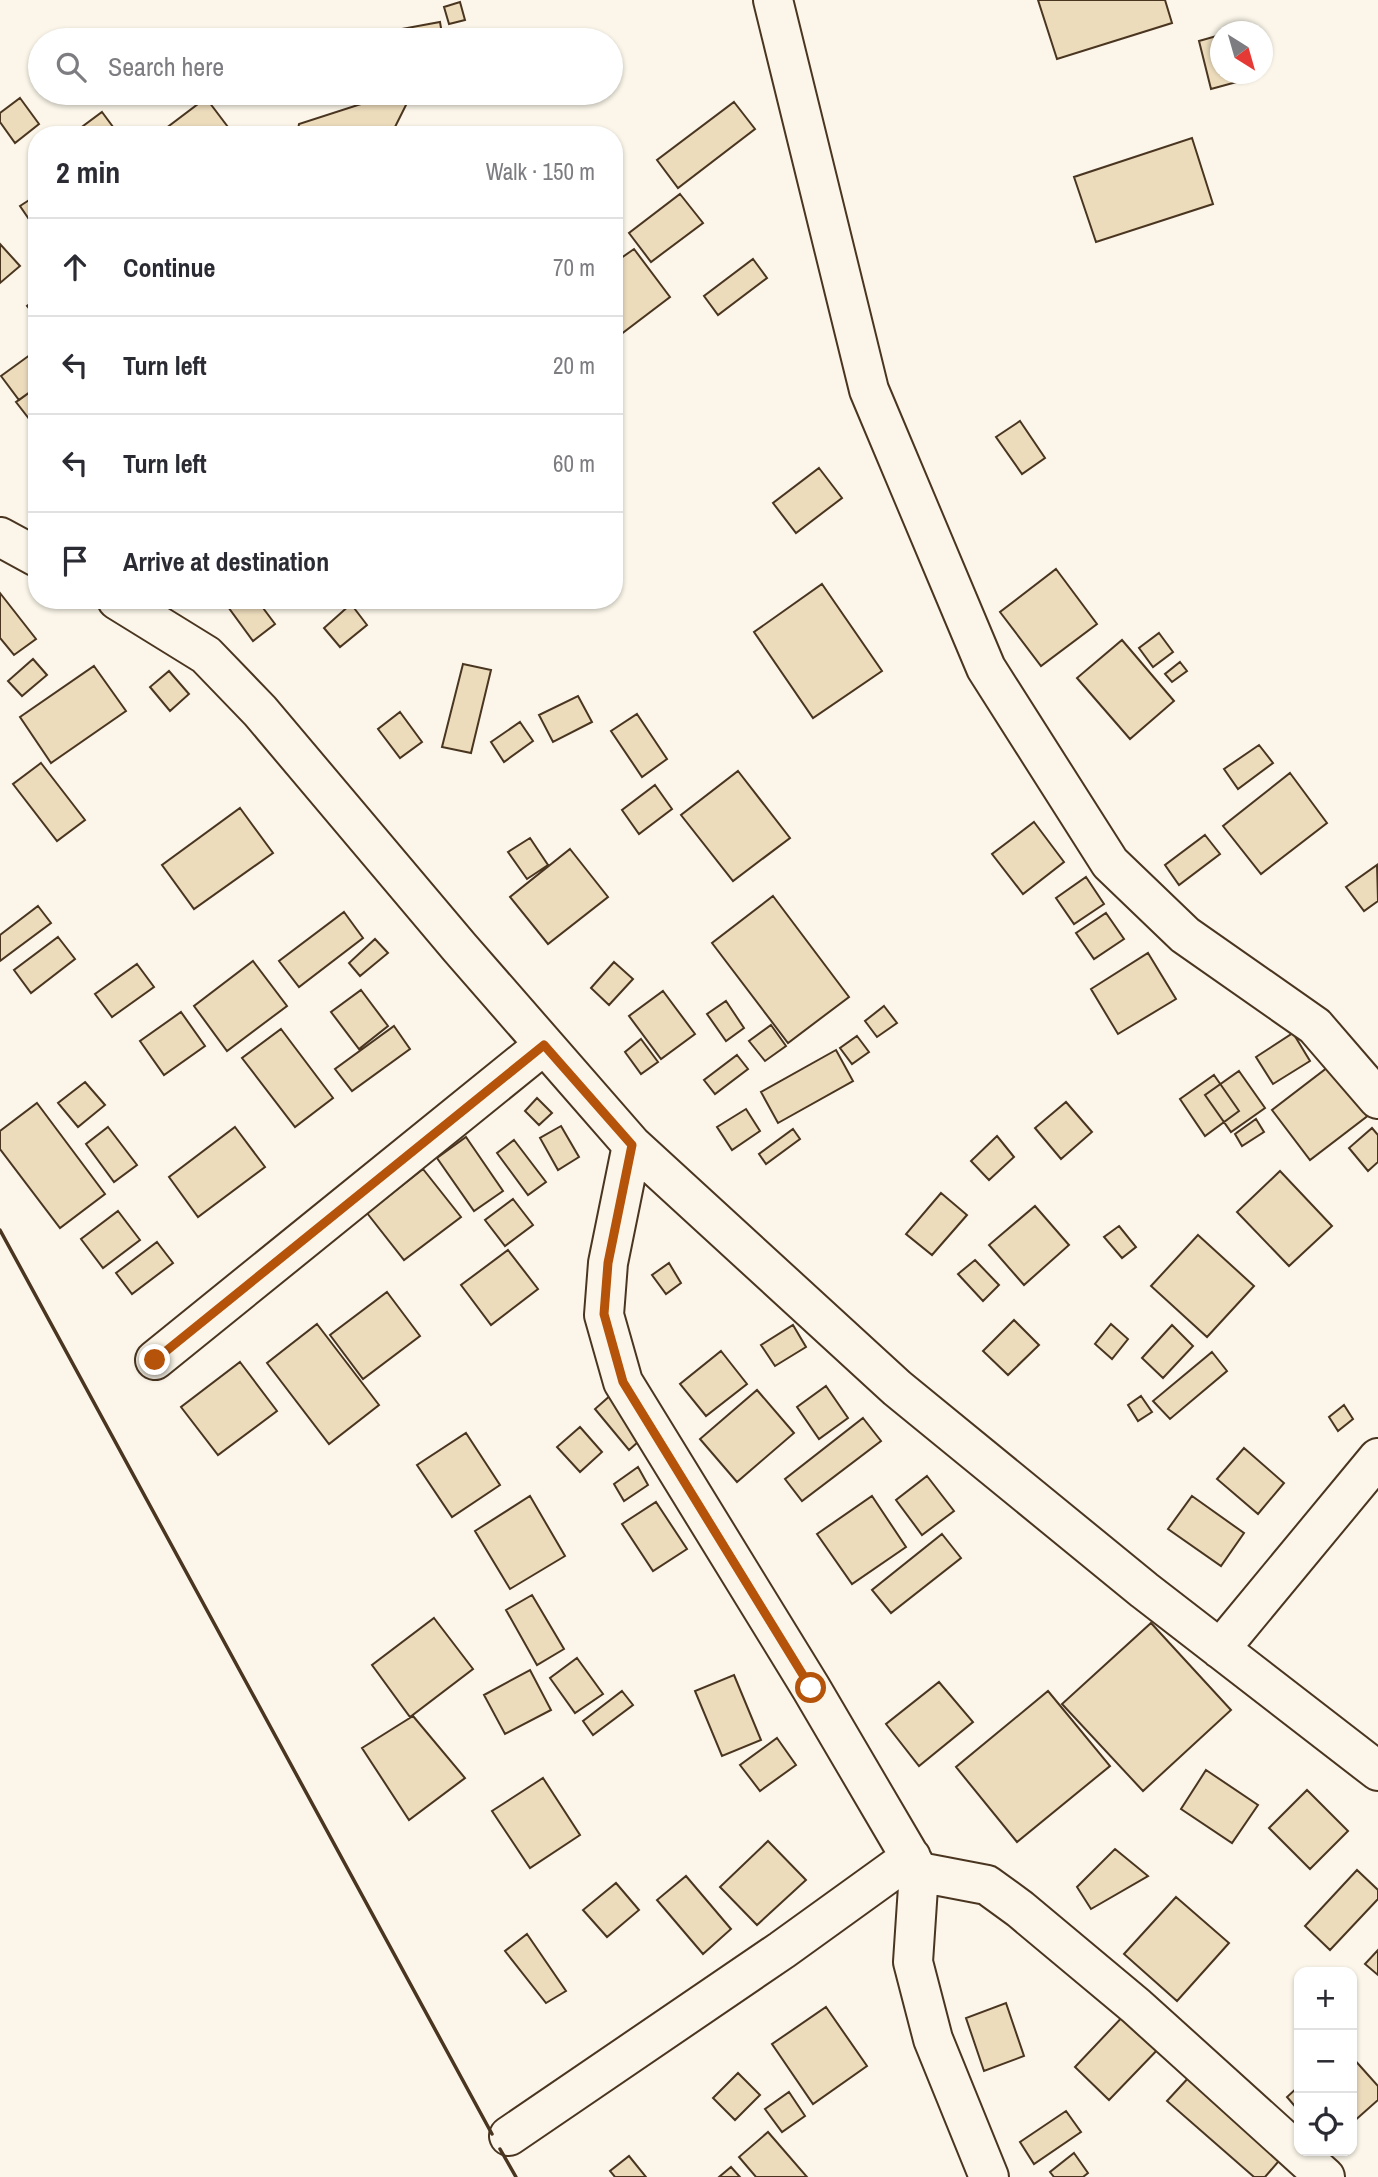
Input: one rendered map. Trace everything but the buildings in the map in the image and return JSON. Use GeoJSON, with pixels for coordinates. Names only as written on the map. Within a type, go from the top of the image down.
{"type":"FeatureCollection","features":[{"type":"Feature","properties":{"kind":"street"},"geometry":{"type":"LineString","coordinates":[[773,0],[869,390],[986,668],[1110,863],[1185,935],[1315,1026],[1378,1099]]}},
{"type":"Feature","properties":{"kind":"street"},"geometry":{"type":"LineString","coordinates":[[0,537],[28,552]]}},
{"type":"Feature","properties":{"kind":"street"},"geometry":{"type":"LineString","coordinates":[[132,609],[206,655],[251,702],[632,1145],[897,1388],[1220,1649],[1378,1770]]}},
{"type":"Feature","properties":{"kind":"street"},"geometry":{"type":"LineString","coordinates":[[155,1360],[544,1045]]}},
{"type":"Feature","properties":{"kind":"street"},"geometry":{"type":"LineString","coordinates":[[632,1145],[608,1263],[604,1314],[623,1382],[915,1865],[913,1962],[933,2039],[989,2177]]}},
{"type":"Feature","properties":{"kind":"street"},"geometry":{"type":"LineString","coordinates":[[1220,1649],[1374,1472]]}},
{"type":"Feature","properties":{"kind":"street"},"geometry":{"type":"LineString","coordinates":[[509,2136],[782,1950],[915,1865],[987,1885],[1020,1909],[1136,2006],[1325,2177]]}},
{"type":"Feature","properties":{"kind":"wall"},"geometry":{"type":"LineString","coordinates":[[0,1230],[492,2134]]}},
{"type":"Feature","properties":{"kind":"wall"},"geometry":{"type":"LineString","coordinates":[[500,2149],[516,2177]]}},
{"type":"Feature","properties":{"kind":"route"},"geometry":{"type":"LineString","coordinates":[[155,1360],[544,1045],[632,1145],[608,1263],[604,1314],[623,1382],[811,1688]]}}]}
